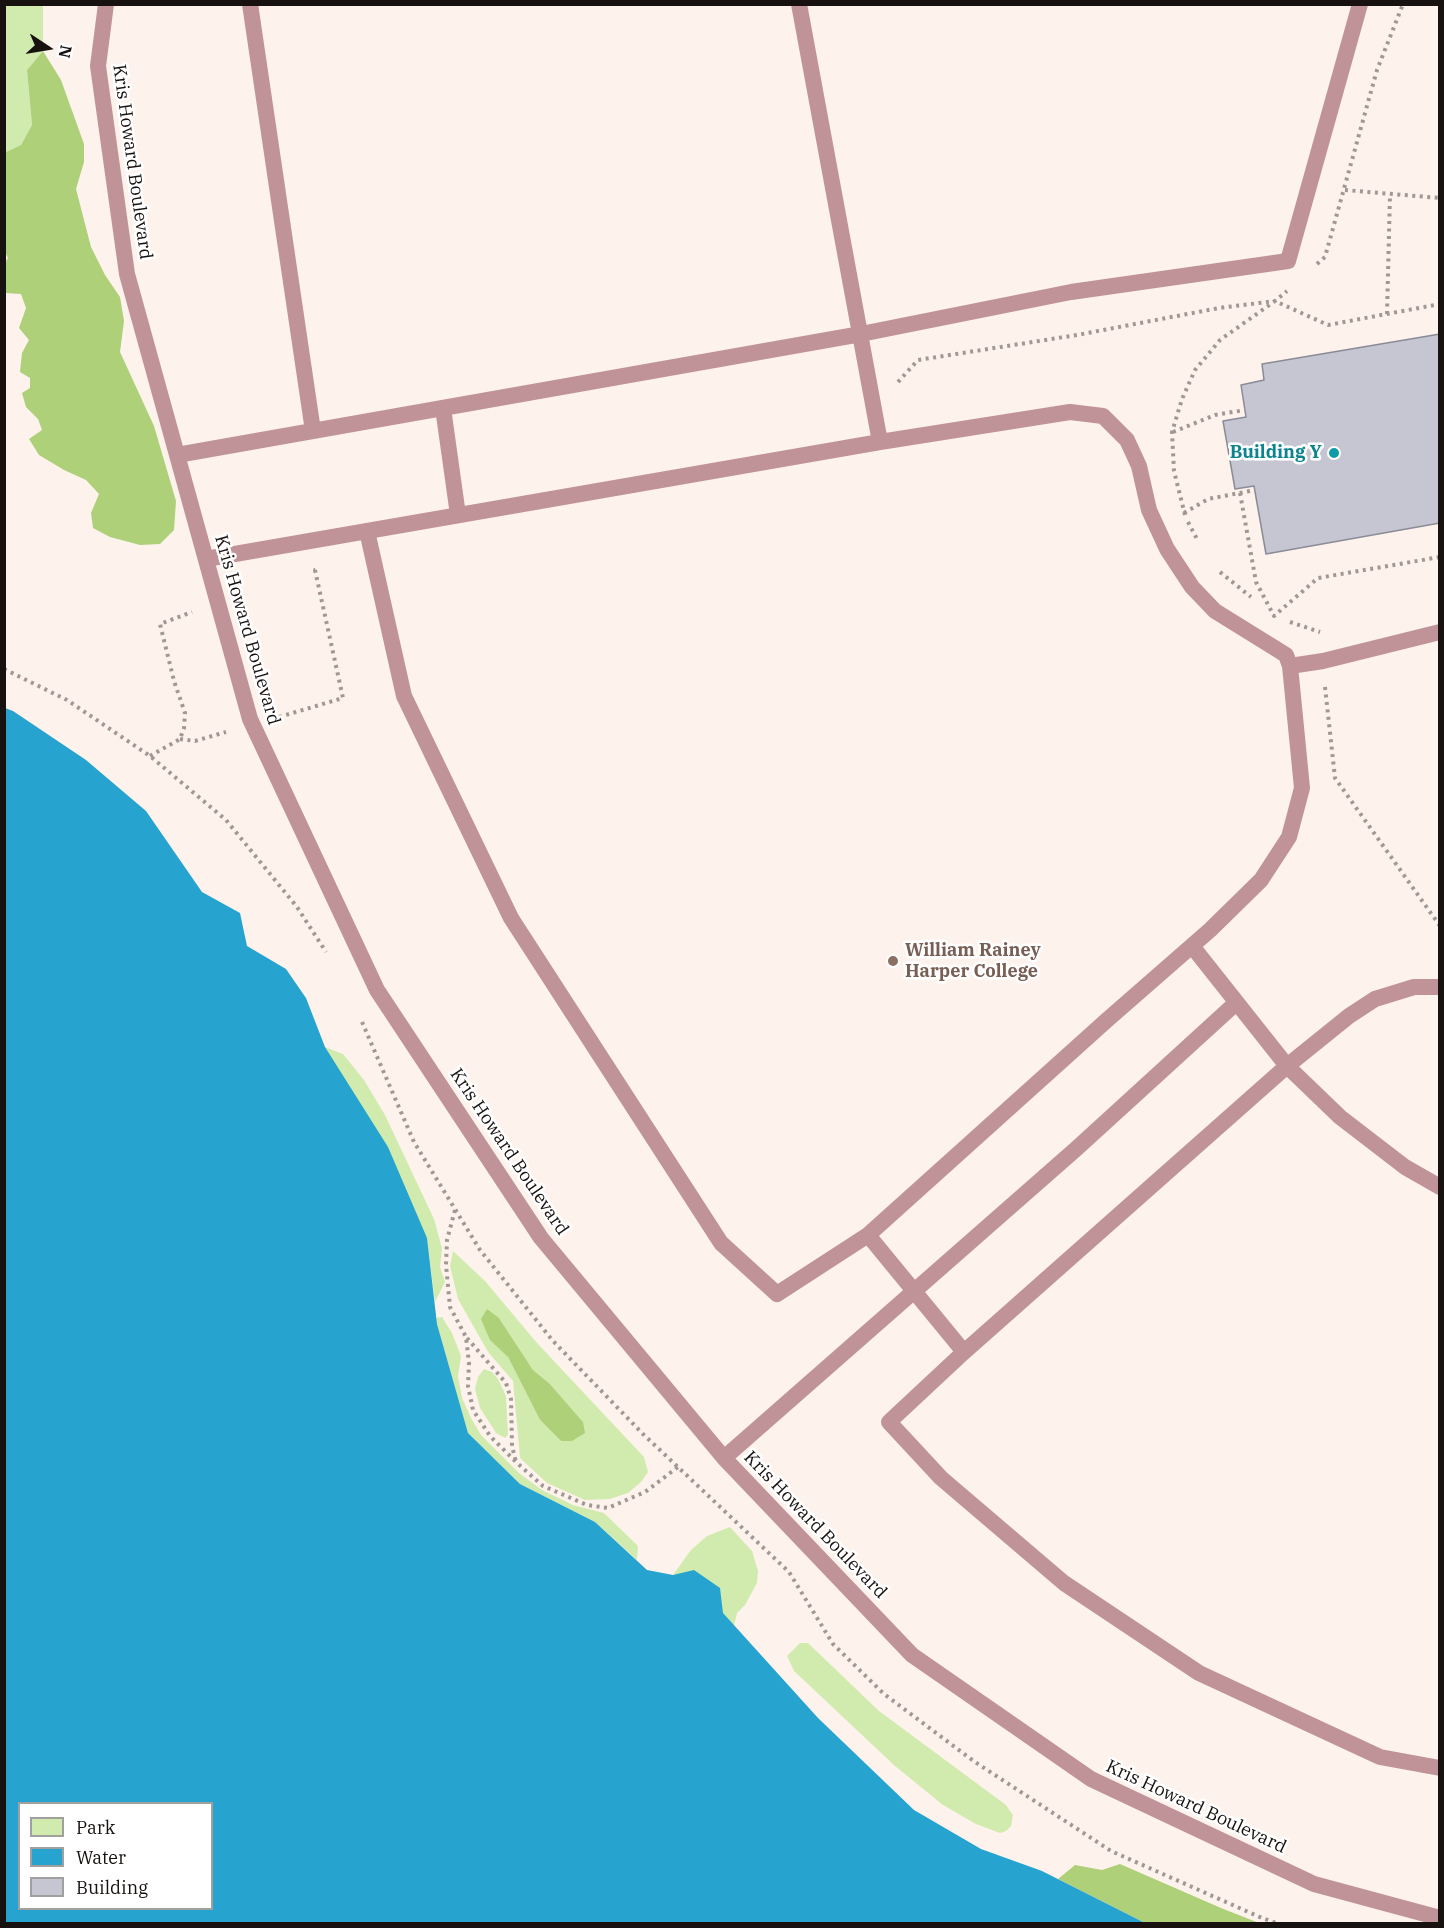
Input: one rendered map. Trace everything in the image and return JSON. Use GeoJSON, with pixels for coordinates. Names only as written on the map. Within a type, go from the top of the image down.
{"type":"FeatureCollection","features":[{"type":"Feature","properties":{"kind":"lane","name":"Kris Howard Boulevard"},"geometry":{"type":"LineString","coordinates":[[106,4],[98,66],[127,274],[252,725],[377,990],[542,1238],[724,1458],[912,1655],[1091,1779],[1314,1884],[1440,1918]]}},
{"type":"Feature","properties":{"kind":"lane"},"geometry":{"type":"LineString","coordinates":[[250,4],[314,431]]}},
{"type":"Feature","properties":{"kind":"lane"},"geometry":{"type":"LineString","coordinates":[[800,4],[880,442]]}},
{"type":"Feature","properties":{"kind":"lane"},"geometry":{"type":"LineString","coordinates":[[177,455],[861,334],[1071,292],[1288,261],[1360,4]]}},
{"type":"Feature","properties":{"kind":"lane"},"geometry":{"type":"LineString","coordinates":[[442,408],[458,515]]}},
{"type":"Feature","properties":{"kind":"lane"},"geometry":{"type":"LineString","coordinates":[[206,559],[458,515],[880,442],[1070,412],[1103,416],[1127,440],[1139,466],[1149,510],[1167,549],[1192,586],[1215,610],[1286,656],[1290,666],[1302,788],[1289,837],[1261,880],[1192,946],[868,1235],[777,1294],[721,1244],[511,918],[404,696],[367,531]]}},
{"type":"Feature","properties":{"kind":"lane"},"geometry":{"type":"LineString","coordinates":[[1290,666],[1323,661],[1440,632]]}},
{"type":"Feature","properties":{"kind":"lane"},"geometry":{"type":"LineString","coordinates":[[1192,946],[1287,1066],[1340,1117],[1405,1167],[1440,1187]]}},
{"type":"Feature","properties":{"kind":"lane"},"geometry":{"type":"LineString","coordinates":[[1440,987],[1414,987],[1376,999],[1349,1016],[1287,1066],[964,1352],[889,1422],[941,1478],[1064,1583],[1199,1673],[1380,1757],[1440,1768]]}},
{"type":"Feature","properties":{"kind":"lane"},"geometry":{"type":"LineString","coordinates":[[724,1458],[1076,1149],[1236,1003]]}},
{"type":"Feature","properties":{"kind":"lane"},"geometry":{"type":"LineString","coordinates":[[868,1235],[964,1352]]}},
{"type":"Feature","properties":{"kind":"path"},"geometry":{"type":"LineString","coordinates":[[1345,190],[1440,198]]}},
{"type":"Feature","properties":{"kind":"path"},"geometry":{"type":"LineString","coordinates":[[1387,314],[1390,194]]}},
{"type":"Feature","properties":{"kind":"path"},"geometry":{"type":"LineString","coordinates":[[1198,542],[1184,513],[1174,471],[1172,432],[1182,399],[1195,370],[1220,340],[1275,301],[1328,325],[1440,304]]}},
{"type":"Feature","properties":{"kind":"path"},"geometry":{"type":"LineString","coordinates":[[1172,432],[1215,416],[1245,410]]}},
{"type":"Feature","properties":{"kind":"path"},"geometry":{"type":"LineString","coordinates":[[1184,513],[1208,499],[1255,490]]}},
{"type":"Feature","properties":{"kind":"path"},"geometry":{"type":"LineString","coordinates":[[1240,493],[1256,582],[1274,616]]}},
{"type":"Feature","properties":{"kind":"path"},"geometry":{"type":"LineString","coordinates":[[1274,616],[1318,578],[1440,557]]}},
{"type":"Feature","properties":{"kind":"path"},"geometry":{"type":"LineString","coordinates":[[150,756],[180,739],[195,741],[343,698],[315,570],[325,569]]}},
{"type":"Feature","properties":{"kind":"path"},"geometry":{"type":"LineString","coordinates":[[1216,569],[1257,602]]}},
{"type":"Feature","properties":{"kind":"path"},"geometry":{"type":"LineString","coordinates":[[180,739],[184,728],[185,713],[174,681],[160,624],[218,603]]}},
{"type":"Feature","properties":{"kind":"path"},"geometry":{"type":"LineString","coordinates":[[1265,609],[1274,616],[1320,632],[1335,778],[1440,926]]}},
{"type":"Feature","properties":{"kind":"path"},"geometry":{"type":"LineString","coordinates":[[455,1210],[447,1240],[446,1264],[450,1307],[466,1337],[506,1383],[511,1399],[512,1446],[516,1462]]}},
{"type":"Feature","properties":{"kind":"path"},"geometry":{"type":"LineString","coordinates":[[466,1337],[469,1363],[468,1386],[473,1410],[490,1436],[543,1486],[587,1506],[608,1508],[645,1492],[678,1467]]}},
{"type":"Feature","properties":{"kind":"green space"},"geometry":{"type":"Polygon","coordinates":[[[5,5],[43,5],[43,51],[27,70],[32,125],[21,145],[6,152],[5,156],[5,5]]]}},
{"type":"Feature","properties":{"kind":"green space"},"geometry":{"type":"Polygon","coordinates":[[[43,51],[61,80],[84,144],[84,162],[76,189],[91,247],[105,275],[120,297],[124,321],[120,352],[154,426],[176,501],[174,530],[160,544],[140,545],[110,537],[93,528],[91,513],[99,494],[86,480],[39,455],[29,439],[42,430],[38,419],[26,407],[22,393],[30,388],[30,378],[20,372],[22,353],[29,340],[19,328],[26,308],[21,294],[5,293],[5,263],[8,258],[4,250],[4,156],[6,152],[21,145],[32,125],[27,70],[43,51]]]}},
{"type":"Feature","properties":{"kind":"green space"},"geometry":{"type":"Polygon","coordinates":[[[325,1047],[343,1054],[364,1080],[385,1115],[434,1219],[442,1248],[440,1267],[445,1282],[435,1302],[427,1238],[325,1047]]]}},
{"type":"Feature","properties":{"kind":"green space"},"geometry":{"type":"Polygon","coordinates":[[[453,1251],[485,1281],[537,1343],[644,1457],[648,1472],[641,1482],[628,1493],[610,1499],[585,1500],[547,1483],[520,1458],[513,1381],[488,1352],[458,1299],[450,1266],[453,1251]],[[499,1318],[508,1357],[540,1420],[561,1441],[572,1441],[583,1422],[550,1384],[533,1370],[499,1318]]]}},
{"type":"Feature","properties":{"kind":"green space"},"geometry":{"type":"Polygon","coordinates":[[[487,1309],[499,1318],[533,1370],[550,1384],[583,1422],[585,1433],[572,1441],[561,1441],[540,1420],[508,1357],[490,1340],[481,1319],[487,1309]]]}},
{"type":"Feature","properties":{"kind":"green space"},"geometry":{"type":"Polygon","coordinates":[[[442,1317],[452,1333],[461,1356],[458,1376],[462,1398],[481,1435],[519,1473],[542,1490],[573,1505],[604,1513],[638,1546],[637,1560],[595,1522],[520,1484],[468,1433],[437,1324],[436,1318],[442,1317]]]}},
{"type":"Feature","properties":{"kind":"green space"},"geometry":{"type":"Polygon","coordinates":[[[484,1369],[492,1372],[498,1379],[506,1396],[508,1435],[505,1438],[496,1433],[480,1408],[475,1389],[478,1377],[484,1369]]]}},
{"type":"Feature","properties":{"kind":"green space"},"geometry":{"type":"Polygon","coordinates":[[[730,1527],[752,1551],[758,1571],[757,1583],[745,1605],[737,1613],[734,1626],[722,1613],[673,1575],[691,1550],[707,1536],[730,1527]]]}},
{"type":"Feature","properties":{"kind":"green space"},"geometry":{"type":"Polygon","coordinates":[[[800,1643],[808,1643],[879,1711],[1006,1805],[1013,1815],[1011,1826],[1000,1833],[976,1824],[943,1805],[895,1766],[794,1671],[787,1656],[800,1643]]]}},
{"type":"Feature","properties":{"kind":"green space"},"geometry":{"type":"Polygon","coordinates":[[[1120,1864],[1259,1923],[1145,1923],[1058,1879],[1075,1865],[1102,1870],[1120,1864]]]}},
{"type":"Feature","properties":{"kind":"water"},"geometry":{"type":"Polygon","coordinates":[[[5,708],[86,760],[146,811],[202,892],[240,913],[247,946],[286,969],[306,998],[325,1047],[388,1147],[427,1238],[437,1324],[468,1433],[520,1484],[595,1522],[647,1570],[673,1575],[694,1570],[720,1588],[723,1613],[818,1718],[914,1810],[981,1849],[1042,1871],[1145,1923],[5,1923],[5,708]]]}},
{"type":"Feature","properties":{"kind":"building","name":"Building Y"},"geometry":{"type":"Polygon","coordinates":[[[1440,334],[1440,523],[1266,554],[1254,486],[1235,489],[1223,421],[1246,417],[1241,385],[1264,380],[1262,364],[1440,334]]]}},
{"type":"Feature","properties":{"kind":"place","name":"Building Y"},"geometry":{"type":"Point","coordinates":[1334,453]}},
{"type":"Feature","properties":{"kind":"place","name":"William Rainey Harper College"},"geometry":{"type":"Point","coordinates":[893,961]}}]}
